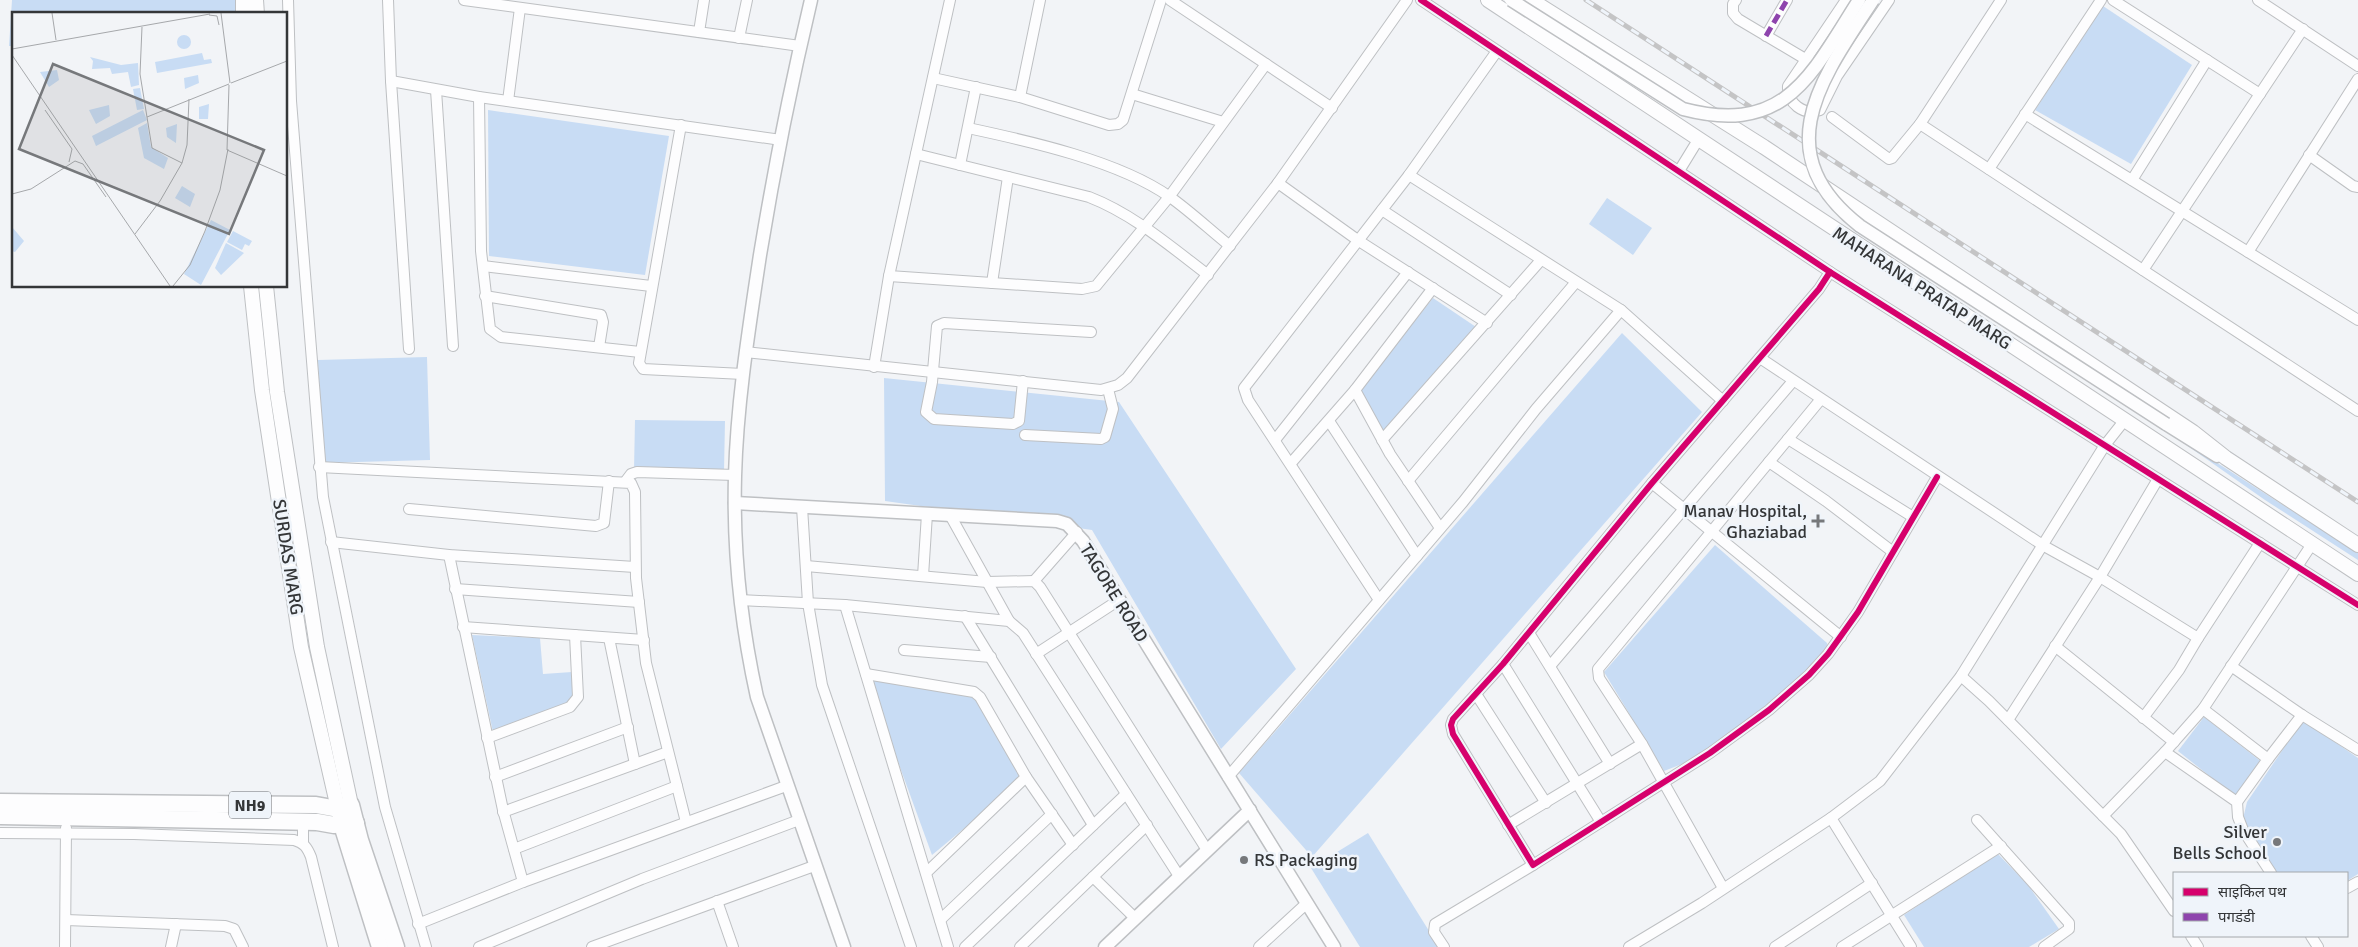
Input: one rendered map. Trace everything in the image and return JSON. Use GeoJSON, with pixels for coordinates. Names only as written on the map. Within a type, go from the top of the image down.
{"type":"FeatureCollection","features":[{"type":"Feature","properties":{"kind":"highway","name":"NH9"},"geometry":{"type":"LineString","coordinates":[[0,802],[316,805],[345,807]]}},
{"type":"Feature","properties":{"kind":"highway"},"geometry":{"type":"LineString","coordinates":[[345,807],[380,947]]}},
{"type":"Feature","properties":{"kind":"highway"},"geometry":{"type":"LineString","coordinates":[[0,816],[66,825],[303,822],[349,824]]}},
{"type":"Feature","properties":{"kind":"highway"},"geometry":{"type":"LineString","coordinates":[[349,824],[396,947]]}},
{"type":"Feature","properties":{"kind":"main road","name":"MAHARANA PRATAP MARG"},"geometry":{"type":"LineString","coordinates":[[1488,0],[2358,574]]}},
{"type":"Feature","properties":{"kind":"main road","name":"MAHARANA PRATAP MARG"},"geometry":{"type":"LineString","coordinates":[[1531,0],[1764,147],[2168,416],[2255,478],[2358,546]]}},
{"type":"Feature","properties":{"kind":"main road"},"geometry":{"type":"LineString","coordinates":[[1673,123],[1687,99]]}},
{"type":"Feature","properties":{"kind":"main road","name":"SURDAS MARG"},"geometry":{"type":"LineString","coordinates":[[251,288],[262,390],[301,646],[345,807]]}},
{"type":"Feature","properties":{"kind":"main road","name":"SURDAS MARG"},"geometry":{"type":"LineString","coordinates":[[266,288],[277,392],[317,647],[345,807]]}},
{"type":"Feature","properties":{"kind":"street"},"geometry":{"type":"LineString","coordinates":[[288,0],[291,101],[319,467],[331,542],[385,807],[426,947]]}},
{"type":"Feature","properties":{"kind":"street"},"geometry":{"type":"LineString","coordinates":[[388,0],[391,81],[409,349]]}},
{"type":"Feature","properties":{"kind":"street"},"geometry":{"type":"LineString","coordinates":[[464,0],[800,46]]}},
{"type":"Feature","properties":{"kind":"street"},"geometry":{"type":"LineString","coordinates":[[699,32],[704,0]]}},
{"type":"Feature","properties":{"kind":"street"},"geometry":{"type":"LineString","coordinates":[[739,38],[747,0]]}},
{"type":"Feature","properties":{"kind":"street"},"geometry":{"type":"LineString","coordinates":[[811,0],[770,197],[745,352],[735,475],[735,503],[740,600],[756,697],[844,947]]}},
{"type":"Feature","properties":{"kind":"street"},"geometry":{"type":"LineString","coordinates":[[874,367],[890,276],[950,0]]}},
{"type":"Feature","properties":{"kind":"street"},"geometry":{"type":"LineString","coordinates":[[1020,97],[1040,0]]}},
{"type":"Feature","properties":{"kind":"street"},"geometry":{"type":"LineString","coordinates":[[933,78],[1020,97],[1109,125],[1118,124],[1123,120],[1161,0]]}},
{"type":"Feature","properties":{"kind":"street"},"geometry":{"type":"LineString","coordinates":[[1170,0],[1332,108]]}},
{"type":"Feature","properties":{"kind":"street"},"geometry":{"type":"LineString","coordinates":[[745,352],[874,367],[1108,389],[1127,378],[1208,275],[1278,183],[1407,0]]}},
{"type":"Feature","properties":{"kind":"street"},"geometry":{"type":"LineString","coordinates":[[1420,0],[1830,272],[2358,605]]}},
{"type":"Feature","properties":{"kind":"street"},"geometry":{"type":"LineString","coordinates":[[1511,0],[1668,101],[1683,108],[1718,115],[1750,114],[1769,108],[1789,96],[1811,71],[1859,0]]}},
{"type":"Feature","properties":{"kind":"street"},"geometry":{"type":"LineString","coordinates":[[1736,0],[1733,4],[1733,13],[1738,19],[1837,76]]}},
{"type":"Feature","properties":{"kind":"street"},"geometry":{"type":"LineString","coordinates":[[1766,36],[1787,0]]}},
{"type":"Feature","properties":{"kind":"street"},"geometry":{"type":"LineString","coordinates":[[1846,0],[1788,86],[1787,93],[1796,106],[1808,111],[1820,110],[1837,76],[1888,0]]}},
{"type":"Feature","properties":{"kind":"street"},"geometry":{"type":"LineString","coordinates":[[1873,0],[1827,73],[1818,90],[1809,118],[1808,132],[1813,166],[1820,184],[1830,200],[1860,226],[2188,440],[2255,478]]}},
{"type":"Feature","properties":{"kind":"street"},"geometry":{"type":"LineString","coordinates":[[1832,117],[1889,159],[1896,155],[1920,124],[2001,0]]}},
{"type":"Feature","properties":{"kind":"street"},"geometry":{"type":"LineString","coordinates":[[1989,169],[2101,0]]}},
{"type":"Feature","properties":{"kind":"street"},"geometry":{"type":"LineString","coordinates":[[2113,0],[2260,94]]}},
{"type":"Feature","properties":{"kind":"street"},"geometry":{"type":"LineString","coordinates":[[2258,0],[2358,66]]}},
{"type":"Feature","properties":{"kind":"street"},"geometry":{"type":"LineString","coordinates":[[508,102],[520,8]]}},
{"type":"Feature","properties":{"kind":"street"},"geometry":{"type":"LineString","coordinates":[[2143,270],[2303,29]]}},
{"type":"Feature","properties":{"kind":"street"},"geometry":{"type":"LineString","coordinates":[[1378,600],[1291,463],[1248,400],[1244,388],[1359,241],[1497,51]]}},
{"type":"Feature","properties":{"kind":"street"},"geometry":{"type":"LineString","coordinates":[[2132,180],[2206,60]]}},
{"type":"Feature","properties":{"kind":"street"},"geometry":{"type":"LineString","coordinates":[[890,276],[1089,288],[1103,280],[1169,196],[1266,64]]}},
{"type":"Feature","properties":{"kind":"street"},"geometry":{"type":"LineString","coordinates":[[2248,252],[2358,79]]}},
{"type":"Feature","properties":{"kind":"street"},"geometry":{"type":"LineString","coordinates":[[391,81],[508,102],[781,140]]}},
{"type":"Feature","properties":{"kind":"street"},"geometry":{"type":"LineString","coordinates":[[960,165],[976,87]]}},
{"type":"Feature","properties":{"kind":"street"},"geometry":{"type":"LineString","coordinates":[[436,90],[453,346]]}},
{"type":"Feature","properties":{"kind":"street"},"geometry":{"type":"LineString","coordinates":[[1132,94],[1222,122]]}},
{"type":"Feature","properties":{"kind":"street"},"geometry":{"type":"LineString","coordinates":[[479,97],[483,266],[490,329],[501,337],[640,352]]}},
{"type":"Feature","properties":{"kind":"street"},"geometry":{"type":"LineString","coordinates":[[2025,114],[2358,320]]}},
{"type":"Feature","properties":{"kind":"street"},"geometry":{"type":"LineString","coordinates":[[1920,124],[2358,411]]}},
{"type":"Feature","properties":{"kind":"street"},"geometry":{"type":"LineString","coordinates":[[681,125],[651,286],[639,363],[643,369],[743,374]]}},
{"type":"Feature","properties":{"kind":"street"},"geometry":{"type":"LineString","coordinates":[[968,128],[1006,136],[1117,169],[1169,196],[1230,246]]}},
{"type":"Feature","properties":{"kind":"street"},"geometry":{"type":"LineString","coordinates":[[1679,172],[1698,140]]}},
{"type":"Feature","properties":{"kind":"street"},"geometry":{"type":"LineString","coordinates":[[916,154],[1089,197],[1112,207],[1144,227],[1208,275]]}},
{"type":"Feature","properties":{"kind":"street"},"geometry":{"type":"LineString","coordinates":[[2309,155],[2353,186],[2358,187]]}},
{"type":"Feature","properties":{"kind":"street"},"geometry":{"type":"LineString","coordinates":[[1408,175],[1621,310],[1723,401]]}},
{"type":"Feature","properties":{"kind":"street"},"geometry":{"type":"LineString","coordinates":[[992,283],[1008,177]]}},
{"type":"Feature","properties":{"kind":"street"},"geometry":{"type":"LineString","coordinates":[[1278,183],[1359,241],[1487,323]]}},
{"type":"Feature","properties":{"kind":"street"},"geometry":{"type":"LineString","coordinates":[[1382,210],[1511,295]]}},
{"type":"Feature","properties":{"kind":"street"},"geometry":{"type":"LineString","coordinates":[[1382,440],[1541,260]]}},
{"type":"Feature","properties":{"kind":"street"},"geometry":{"type":"LineString","coordinates":[[483,266],[651,286]]}},
{"type":"Feature","properties":{"kind":"street"},"geometry":{"type":"LineString","coordinates":[[1275,440],[1408,272]]}},
{"type":"Feature","properties":{"kind":"street"},"geometry":{"type":"LineString","coordinates":[[1533,866],[1451,729],[1453,719],[1504,664],[1652,484],[1819,290],[1830,272]]}},
{"type":"Feature","properties":{"kind":"street"},"geometry":{"type":"LineString","coordinates":[[1408,481],[1576,282]]}},
{"type":"Feature","properties":{"kind":"street"},"geometry":{"type":"LineString","coordinates":[[1291,463],[1355,390],[1433,288]]}},
{"type":"Feature","properties":{"kind":"street"},"geometry":{"type":"LineString","coordinates":[[485,296],[601,315],[603,322],[599,347]]}},
{"type":"Feature","properties":{"kind":"street"},"geometry":{"type":"LineString","coordinates":[[1228,777],[1417,556],[1536,409],[1621,310]]}},
{"type":"Feature","properties":{"kind":"street"},"geometry":{"type":"LineString","coordinates":[[1023,382],[1019,421],[1002,424],[934,419],[926,412],[933,372],[936,330],[939,324],[1092,332]]}},
{"type":"Feature","properties":{"kind":"street"},"geometry":{"type":"LineString","coordinates":[[1760,358],[1937,477],[2044,546],[2100,576],[2198,638]]}},
{"type":"Feature","properties":{"kind":"street"},"geometry":{"type":"LineString","coordinates":[[1550,666],[1794,380]]}},
{"type":"Feature","properties":{"kind":"street"},"geometry":{"type":"LineString","coordinates":[[1025,435],[1101,439],[1105,437],[1113,409],[1108,389]]}},
{"type":"Feature","properties":{"kind":"street"},"geometry":{"type":"LineString","coordinates":[[1355,390],[1382,440],[1440,528]]}},
{"type":"Feature","properties":{"kind":"street"},"geometry":{"type":"LineString","coordinates":[[1723,888],[1642,744],[1600,678],[1598,670],[1821,399]]}},
{"type":"Feature","properties":{"kind":"street"},"geometry":{"type":"LineString","coordinates":[[1329,421],[1417,556]]}},
{"type":"Feature","properties":{"kind":"street"},"geometry":{"type":"LineString","coordinates":[[1628,947],[1832,818],[1880,781],[1961,676],[2044,546],[2105,445],[2124,421]]}},
{"type":"Feature","properties":{"kind":"street"},"geometry":{"type":"LineString","coordinates":[[1788,439],[1913,517]]}},
{"type":"Feature","properties":{"kind":"street"},"geometry":{"type":"LineString","coordinates":[[1769,462],[1826,501],[1893,552]]}},
{"type":"Feature","properties":{"kind":"street"},"geometry":{"type":"LineString","coordinates":[[319,467],[631,483],[635,492],[635,567],[646,663],[686,822]]}},
{"type":"Feature","properties":{"kind":"street"},"geometry":{"type":"LineString","coordinates":[[625,482],[631,474],[637,472],[735,475]]}},
{"type":"Feature","properties":{"kind":"street"},"geometry":{"type":"LineString","coordinates":[[1444,947],[1434,932],[1436,924],[1533,866],[1664,783],[1770,710],[1809,675],[1841,637],[1858,612],[1937,477]]}},
{"type":"Feature","properties":{"kind":"street"},"geometry":{"type":"LineString","coordinates":[[2008,720],[2100,576],[2158,478]]}},
{"type":"Feature","properties":{"kind":"street"},"geometry":{"type":"LineString","coordinates":[[409,509],[596,526],[604,523],[609,481]]}},
{"type":"Feature","properties":{"kind":"street"},"geometry":{"type":"LineString","coordinates":[[1652,484],[1841,637]]}},
{"type":"Feature","properties":{"kind":"street","name":"TAGORE ROAD"},"geometry":{"type":"LineString","coordinates":[[735,503],[1058,521],[1067,524],[1077,532],[1334,947]]}},
{"type":"Feature","properties":{"kind":"street"},"geometry":{"type":"LineString","coordinates":[[802,507],[808,603],[826,699],[911,947]]}},
{"type":"Feature","properties":{"kind":"street"},"geometry":{"type":"LineString","coordinates":[[923,576],[927,514]]}},
{"type":"Feature","properties":{"kind":"street"},"geometry":{"type":"LineString","coordinates":[[950,515],[1008,621],[1023,634],[1179,876]]}},
{"type":"Feature","properties":{"kind":"street"},"geometry":{"type":"LineString","coordinates":[[1034,581],[1077,532]]}},
{"type":"Feature","properties":{"kind":"street"},"geometry":{"type":"LineString","coordinates":[[331,542],[449,555],[635,567]]}},
{"type":"Feature","properties":{"kind":"street"},"geometry":{"type":"LineString","coordinates":[[2143,718],[2179,670],[2260,543]]}},
{"type":"Feature","properties":{"kind":"street"},"geometry":{"type":"LineString","coordinates":[[2103,816],[2165,752],[2203,709],[2312,544]]}},
{"type":"Feature","properties":{"kind":"street"},"geometry":{"type":"LineString","coordinates":[[449,555],[503,812],[523,882]]}},
{"type":"Feature","properties":{"kind":"street"},"geometry":{"type":"LineString","coordinates":[[806,566],[987,582],[1034,581],[1040,587],[1207,850]]}},
{"type":"Feature","properties":{"kind":"street"},"geometry":{"type":"LineString","coordinates":[[455,589],[639,602]]}},
{"type":"Feature","properties":{"kind":"street"},"geometry":{"type":"LineString","coordinates":[[740,600],[845,605],[1008,621]]}},
{"type":"Feature","properties":{"kind":"street"},"geometry":{"type":"LineString","coordinates":[[1036,654],[1119,600]]}},
{"type":"Feature","properties":{"kind":"street"},"geometry":{"type":"LineString","coordinates":[[845,605],[948,947]]}},
{"type":"Feature","properties":{"kind":"street"},"geometry":{"type":"LineString","coordinates":[[966,616],[1093,825]]}},
{"type":"Feature","properties":{"kind":"street"},"geometry":{"type":"LineString","coordinates":[[463,627],[644,640]]}},
{"type":"Feature","properties":{"kind":"street"},"geometry":{"type":"LineString","coordinates":[[1529,633],[1610,764]]}},
{"type":"Feature","properties":{"kind":"street"},"geometry":{"type":"LineString","coordinates":[[487,738],[570,708],[575,703],[578,697],[575,635]]}},
{"type":"Feature","properties":{"kind":"street"},"geometry":{"type":"LineString","coordinates":[[608,638],[635,764]]}},
{"type":"Feature","properties":{"kind":"street"},"geometry":{"type":"LineString","coordinates":[[2054,646],[2174,742]]}},
{"type":"Feature","properties":{"kind":"street"},"geometry":{"type":"LineString","coordinates":[[904,650],[991,657]]}},
{"type":"Feature","properties":{"kind":"street"},"geometry":{"type":"LineString","coordinates":[[1504,664],[1601,822]]}},
{"type":"Feature","properties":{"kind":"street"},"geometry":{"type":"LineString","coordinates":[[2231,666],[2302,715],[2358,750]]}},
{"type":"Feature","properties":{"kind":"street"},"geometry":{"type":"LineString","coordinates":[[866,674],[974,692],[980,697],[1026,777],[1073,845]]}},
{"type":"Feature","properties":{"kind":"street"},"geometry":{"type":"LineString","coordinates":[[1961,676],[2008,720],[2121,834],[2173,909]]}},
{"type":"Feature","properties":{"kind":"street"},"geometry":{"type":"LineString","coordinates":[[1476,694],[1546,803]]}},
{"type":"Feature","properties":{"kind":"street"},"geometry":{"type":"LineString","coordinates":[[2203,709],[2268,759]]}},
{"type":"Feature","properties":{"kind":"street"},"geometry":{"type":"LineString","coordinates":[[2270,872],[2243,830],[2238,817],[2236,802],[2302,715]]}},
{"type":"Feature","properties":{"kind":"street"},"geometry":{"type":"LineString","coordinates":[[496,777],[628,727]]}},
{"type":"Feature","properties":{"kind":"street"},"geometry":{"type":"LineString","coordinates":[[1508,825],[1642,744]]}},
{"type":"Feature","properties":{"kind":"street"},"geometry":{"type":"LineString","coordinates":[[503,812],[668,752]]}},
{"type":"Feature","properties":{"kind":"street"},"geometry":{"type":"LineString","coordinates":[[2165,752],[2236,802]]}},
{"type":"Feature","properties":{"kind":"street"},"geometry":{"type":"LineString","coordinates":[[926,873],[1026,777]]}},
{"type":"Feature","properties":{"kind":"street"},"geometry":{"type":"LineString","coordinates":[[514,849],[677,786]]}},
{"type":"Feature","properties":{"kind":"street"},"geometry":{"type":"LineString","coordinates":[[418,924],[523,882],[786,786]]}},
{"type":"Feature","properties":{"kind":"street"},"geometry":{"type":"LineString","coordinates":[[965,947],[1126,794]]}},
{"type":"Feature","properties":{"kind":"street"},"geometry":{"type":"LineString","coordinates":[[1105,947],[1250,810]]}},
{"type":"Feature","properties":{"kind":"street"},"geometry":{"type":"LineString","coordinates":[[940,920],[1052,814]]}},
{"type":"Feature","properties":{"kind":"street"},"geometry":{"type":"LineString","coordinates":[[1832,818],[1911,947]]}},
{"type":"Feature","properties":{"kind":"street"},"geometry":{"type":"LineString","coordinates":[[479,947],[642,879],[799,820]]}},
{"type":"Feature","properties":{"kind":"street"},"geometry":{"type":"LineString","coordinates":[[1976,820],[2069,923],[2070,929],[2044,947]]}},
{"type":"Feature","properties":{"kind":"street"},"geometry":{"type":"LineString","coordinates":[[303,822],[303,843]]}},
{"type":"Feature","properties":{"kind":"street"},"geometry":{"type":"LineString","coordinates":[[65,947],[66,825]]}},
{"type":"Feature","properties":{"kind":"street"},"geometry":{"type":"LineString","coordinates":[[0,833],[66,825],[200,837],[294,840],[303,843],[308,849],[334,947]]}},
{"type":"Feature","properties":{"kind":"street"},"geometry":{"type":"LineString","coordinates":[[1036,947],[1024,943],[1147,825]]}},
{"type":"Feature","properties":{"kind":"street"},"geometry":{"type":"LineString","coordinates":[[1842,947],[2001,846]]}},
{"type":"Feature","properties":{"kind":"street"},"geometry":{"type":"LineString","coordinates":[[592,947],[814,866]]}},
{"type":"Feature","properties":{"kind":"street"},"geometry":{"type":"LineString","coordinates":[[1093,876],[1135,918]]}},
{"type":"Feature","properties":{"kind":"street"},"geometry":{"type":"LineString","coordinates":[[1775,947],[1872,883]]}},
{"type":"Feature","properties":{"kind":"street"},"geometry":{"type":"LineString","coordinates":[[716,901],[733,947]]}},
{"type":"Feature","properties":{"kind":"street"},"geometry":{"type":"LineString","coordinates":[[1259,947],[1308,903]]}},
{"type":"Feature","properties":{"kind":"street"},"geometry":{"type":"LineString","coordinates":[[66,920],[225,926],[234,928],[243,947]]}},
{"type":"Feature","properties":{"kind":"street"},"geometry":{"type":"LineString","coordinates":[[171,947],[176,924]]}},
{"type":"Feature","properties":{"kind":"shaded area"},"geometry":{"type":"Polygon","coordinates":[[[12,0],[236,0],[236,12],[12,12],[12,46],[9,46],[12,0]]]}},
{"type":"Feature","properties":{"kind":"shaded area"},"geometry":{"type":"Polygon","coordinates":[[[2103,6],[2192,65],[2131,164],[2035,110],[2103,6]]]}},
{"type":"Feature","properties":{"kind":"shaded area"},"geometry":{"type":"Polygon","coordinates":[[[488,110],[669,136],[645,275],[489,256],[488,110]]]}},
{"type":"Feature","properties":{"kind":"shaded area"},"geometry":{"type":"Polygon","coordinates":[[[1607,198],[1652,228],[1633,255],[1589,224],[1607,198]]]}},
{"type":"Feature","properties":{"kind":"shaded area"},"geometry":{"type":"Polygon","coordinates":[[[1433,298],[1476,327],[1383,435],[1359,392],[1433,298]]]}},
{"type":"Feature","properties":{"kind":"shaded area"},"geometry":{"type":"Polygon","coordinates":[[[1622,333],[1702,412],[1312,857],[1239,773],[1622,333]]]}},
{"type":"Feature","properties":{"kind":"shaded area"},"geometry":{"type":"Polygon","coordinates":[[[427,357],[430,460],[321,463],[318,360],[427,357]]]}},
{"type":"Feature","properties":{"kind":"shaded area"},"geometry":{"type":"Polygon","coordinates":[[[884,378],[1119,402],[1296,669],[1221,749],[1092,530],[885,501],[884,378]]]}},
{"type":"Feature","properties":{"kind":"shaded area"},"geometry":{"type":"Polygon","coordinates":[[[635,420],[725,421],[724,471],[634,470],[635,420]]]}},
{"type":"Feature","properties":{"kind":"shaded area"},"geometry":{"type":"Polygon","coordinates":[[[2155,423],[2358,553],[2358,560],[2265,500],[2155,423]]]}},
{"type":"Feature","properties":{"kind":"shaded area"},"geometry":{"type":"Polygon","coordinates":[[[1715,545],[1827,643],[1828,647],[1809,675],[1695,759],[1664,771],[1604,672],[1715,545]]]}},
{"type":"Feature","properties":{"kind":"shaded area"},"geometry":{"type":"Polygon","coordinates":[[[472,635],[540,638],[543,674],[572,672],[575,696],[568,706],[493,732],[472,635]]]}},
{"type":"Feature","properties":{"kind":"shaded area"},"geometry":{"type":"Polygon","coordinates":[[[866,674],[983,696],[1026,777],[932,855],[866,674]]]}},
{"type":"Feature","properties":{"kind":"shaded area"},"geometry":{"type":"Polygon","coordinates":[[[2204,717],[2263,763],[2236,797],[2178,751],[2204,717]]]}},
{"type":"Feature","properties":{"kind":"shaded area"},"geometry":{"type":"Polygon","coordinates":[[[2303,720],[2358,758],[2358,874],[2348,880],[2348,872],[2274,872],[2242,823],[2247,802],[2303,720]]]}},
{"type":"Feature","properties":{"kind":"shaded area"},"geometry":{"type":"Polygon","coordinates":[[[1368,833],[1439,947],[1360,947],[1311,868],[1368,833]]]}},
{"type":"Feature","properties":{"kind":"shaded area"},"geometry":{"type":"Polygon","coordinates":[[[1997,853],[2028,885],[2059,929],[2029,947],[1924,947],[1904,915],[1997,853]]]}},
{"type":"Feature","properties":{"kind":"railway"},"geometry":{"type":"LineString","coordinates":[[1586,0],[2358,502]]}},
{"type":"Feature","properties":{"kind":"marked path"},"geometry":{"type":"LineString","coordinates":[[1766,36],[1787,0]]}},
{"type":"Feature","properties":{"kind":"cycle path"},"geometry":{"type":"LineString","coordinates":[[1421,0],[1830,272],[2358,605]]}},
{"type":"Feature","properties":{"kind":"cycle path"},"geometry":{"type":"LineString","coordinates":[[1830,272],[1819,289],[1652,483],[1503,664],[1453,719],[1451,725],[1453,734],[1533,865],[1710,753],[1769,710],[1809,675],[1828,654],[1858,612],[1937,477]]}},
{"type":"Feature","properties":{"kind":"place","name":"Manav Hospital, Ghaziabad"},"geometry":{"type":"Point","coordinates":[1818,521]}},
{"type":"Feature","properties":{"kind":"place","name":"Silver Bells School"},"geometry":{"type":"Point","coordinates":[2277,842]}},
{"type":"Feature","properties":{"kind":"place","name":"RS Packaging"},"geometry":{"type":"Point","coordinates":[1244,860]}}]}
